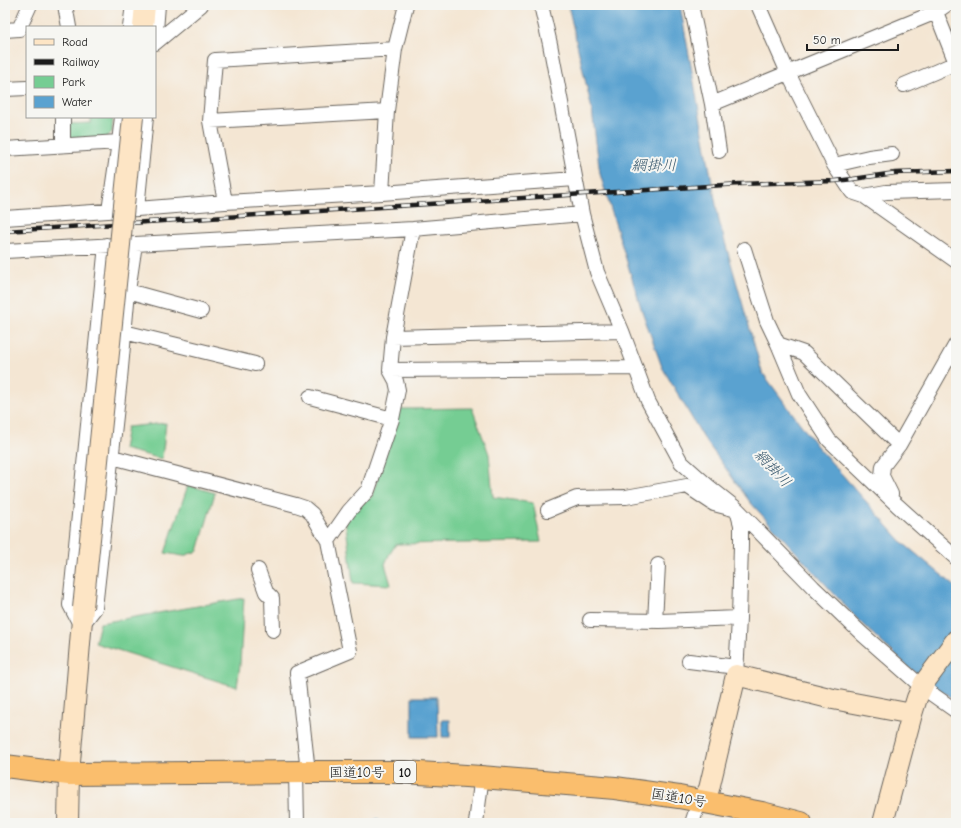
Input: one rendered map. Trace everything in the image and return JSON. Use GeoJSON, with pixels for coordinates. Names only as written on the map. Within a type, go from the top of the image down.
{"type":"FeatureCollection","features":[{"type":"Feature","properties":{"kind":"highway","name":"国道10号"},"geometry":{"type":"LineString","coordinates":[[5,766],[69,774],[404,772],[481,777],[615,788],[702,801],[762,813],[801,823]]}},
{"type":"Feature","properties":{"kind":"street"},"geometry":{"type":"LineString","coordinates":[[5,30],[18,29],[30,5]]}},
{"type":"Feature","properties":{"kind":"street"},"geometry":{"type":"LineString","coordinates":[[65,5],[69,26]]}},
{"type":"Feature","properties":{"kind":"street"},"geometry":{"type":"LineString","coordinates":[[130,26],[133,5]]}},
{"type":"Feature","properties":{"kind":"street"},"geometry":{"type":"LineString","coordinates":[[143,26],[145,5]]}},
{"type":"Feature","properties":{"kind":"street"},"geometry":{"type":"LineString","coordinates":[[156,30],[158,5]]}},
{"type":"Feature","properties":{"kind":"street"},"geometry":{"type":"LineString","coordinates":[[156,42],[200,5]]}},
{"type":"Feature","properties":{"kind":"street"},"geometry":{"type":"LineString","coordinates":[[382,193],[387,111],[395,49],[406,5]]}},
{"type":"Feature","properties":{"kind":"street"},"geometry":{"type":"LineString","coordinates":[[541,5],[550,44],[582,214],[597,272],[648,401],[681,462],[737,510],[862,634],[956,711]]}},
{"type":"Feature","properties":{"kind":"street"},"geometry":{"type":"LineString","coordinates":[[692,5],[712,104],[719,151]]}},
{"type":"Feature","properties":{"kind":"street"},"geometry":{"type":"LineString","coordinates":[[758,5],[788,73],[834,165],[852,192],[864,196],[956,261]]}},
{"type":"Feature","properties":{"kind":"street"},"geometry":{"type":"LineString","coordinates":[[712,104],[941,9],[956,63],[904,85]]}},
{"type":"Feature","properties":{"kind":"street"},"geometry":{"type":"LineString","coordinates":[[225,202],[210,121],[215,60],[395,49]]}},
{"type":"Feature","properties":{"kind":"street"},"geometry":{"type":"LineString","coordinates":[[5,89],[26,88]]}},
{"type":"Feature","properties":{"kind":"street"},"geometry":{"type":"LineString","coordinates":[[210,121],[387,111]]}},
{"type":"Feature","properties":{"kind":"street"},"geometry":{"type":"LineString","coordinates":[[63,118],[63,146]]}},
{"type":"Feature","properties":{"kind":"street"},"geometry":{"type":"LineString","coordinates":[[109,211],[122,118]]}},
{"type":"Feature","properties":{"kind":"street"},"geometry":{"type":"LineString","coordinates":[[68,823],[69,774],[82,617],[133,118]]}},
{"type":"Feature","properties":{"kind":"street"},"geometry":{"type":"LineString","coordinates":[[137,209],[146,118]]}},
{"type":"Feature","properties":{"kind":"street"},"geometry":{"type":"LineString","coordinates":[[5,149],[119,142],[143,142]]}},
{"type":"Feature","properties":{"kind":"street"},"geometry":{"type":"LineString","coordinates":[[834,165],[892,154]]}},
{"type":"Feature","properties":{"kind":"street"},"geometry":{"type":"LineString","coordinates":[[5,218],[575,179]]}},
{"type":"Feature","properties":{"kind":"street"},"geometry":{"type":"LineString","coordinates":[[864,196],[886,192],[956,190]]}},
{"type":"Feature","properties":{"kind":"street"},"geometry":{"type":"LineString","coordinates":[[5,251],[414,229],[582,214]]}},
{"type":"Feature","properties":{"kind":"street"},"geometry":{"type":"LineString","coordinates":[[328,541],[349,512],[368,490],[392,419],[398,390],[396,381],[390,370],[393,337],[414,229]]}},
{"type":"Feature","properties":{"kind":"street"},"geometry":{"type":"LineString","coordinates":[[82,617],[95,608],[112,457],[128,291],[135,244]]}},
{"type":"Feature","properties":{"kind":"street"},"geometry":{"type":"LineString","coordinates":[[82,617],[70,605],[106,245]]}},
{"type":"Feature","properties":{"kind":"street"},"geometry":{"type":"LineString","coordinates":[[744,249],[767,321],[799,394],[829,440],[897,505],[956,558]]}},
{"type":"Feature","properties":{"kind":"street"},"geometry":{"type":"LineString","coordinates":[[102,288],[128,291],[201,310]]}},
{"type":"Feature","properties":{"kind":"street"},"geometry":{"type":"LineString","coordinates":[[124,332],[255,364]]}},
{"type":"Feature","properties":{"kind":"street"},"geometry":{"type":"LineString","coordinates":[[393,337],[622,332]]}},
{"type":"Feature","properties":{"kind":"street"},"geometry":{"type":"LineString","coordinates":[[778,344],[804,353],[899,445]]}},
{"type":"Feature","properties":{"kind":"street"},"geometry":{"type":"LineString","coordinates":[[897,505],[882,476],[883,466],[899,445],[956,344]]}},
{"type":"Feature","properties":{"kind":"street"},"geometry":{"type":"LineString","coordinates":[[390,370],[636,368]]}},
{"type":"Feature","properties":{"kind":"street"},"geometry":{"type":"LineString","coordinates":[[310,397],[392,419]]}},
{"type":"Feature","properties":{"kind":"street"},"geometry":{"type":"LineString","coordinates":[[85,454],[112,457],[305,508],[312,514],[328,541],[350,651],[298,673],[302,772],[297,823]]}},
{"type":"Feature","properties":{"kind":"street"},"geometry":{"type":"LineString","coordinates":[[548,510],[577,498],[626,497],[687,486],[714,504],[737,510]]}},
{"type":"Feature","properties":{"kind":"street"},"geometry":{"type":"LineString","coordinates":[[692,823],[696,811],[708,789],[736,671],[741,525],[737,510]]}},
{"type":"Feature","properties":{"kind":"street"},"geometry":{"type":"LineString","coordinates":[[655,621],[658,565]]}},
{"type":"Feature","properties":{"kind":"street"},"geometry":{"type":"LineString","coordinates":[[258,570],[266,592],[272,598],[273,630]]}},
{"type":"Feature","properties":{"kind":"street"},"geometry":{"type":"LineString","coordinates":[[590,620],[655,621],[739,618]]}},
{"type":"Feature","properties":{"kind":"street"},"geometry":{"type":"LineString","coordinates":[[883,823],[912,714],[923,685],[956,640]]}},
{"type":"Feature","properties":{"kind":"street"},"geometry":{"type":"LineString","coordinates":[[689,661],[736,671],[833,699],[912,714]]}},
{"type":"Feature","properties":{"kind":"street"},"geometry":{"type":"LineString","coordinates":[[476,823],[481,777]]}},
{"type":"Feature","properties":{"kind":"green space"},"geometry":{"type":"Polygon","coordinates":[[[91,118],[113,118],[112,132],[106,138],[74,140],[67,134],[67,124],[91,123],[91,118]]]}},
{"type":"Feature","properties":{"kind":"green space"},"geometry":{"type":"Polygon","coordinates":[[[472,408],[489,454],[493,497],[533,503],[541,542],[396,544],[385,564],[391,585],[353,583],[345,518],[372,496],[399,409],[472,408]]]}},
{"type":"Feature","properties":{"kind":"green space"},"geometry":{"type":"Polygon","coordinates":[[[166,423],[162,459],[123,449],[127,427],[166,423]]]}},
{"type":"Feature","properties":{"kind":"green space"},"geometry":{"type":"Polygon","coordinates":[[[188,485],[215,493],[198,551],[183,556],[165,553],[188,485]]]}},
{"type":"Feature","properties":{"kind":"green space"},"geometry":{"type":"Polygon","coordinates":[[[244,598],[240,665],[237,687],[95,643],[100,623],[244,598]]]}},
{"type":"Feature","properties":{"kind":"water","name":"網掛川"},"geometry":{"type":"Polygon","coordinates":[[[568,5],[680,5],[719,221],[762,372],[816,445],[903,543],[956,587],[956,701],[910,669],[859,621],[750,502],[703,437],[662,367],[642,311],[600,174],[592,110],[568,5]]]}},
{"type":"Feature","properties":{"kind":"water"},"geometry":{"type":"Polygon","coordinates":[[[412,697],[437,697],[438,737],[412,737],[412,697]]]}},
{"type":"Feature","properties":{"kind":"water"},"geometry":{"type":"Polygon","coordinates":[[[442,720],[450,720],[450,737],[442,737],[442,720]]]}},
{"type":"Feature","properties":{"kind":"railway"},"geometry":{"type":"LineString","coordinates":[[5,231],[740,184],[835,181],[895,173],[956,171]]}}]}
